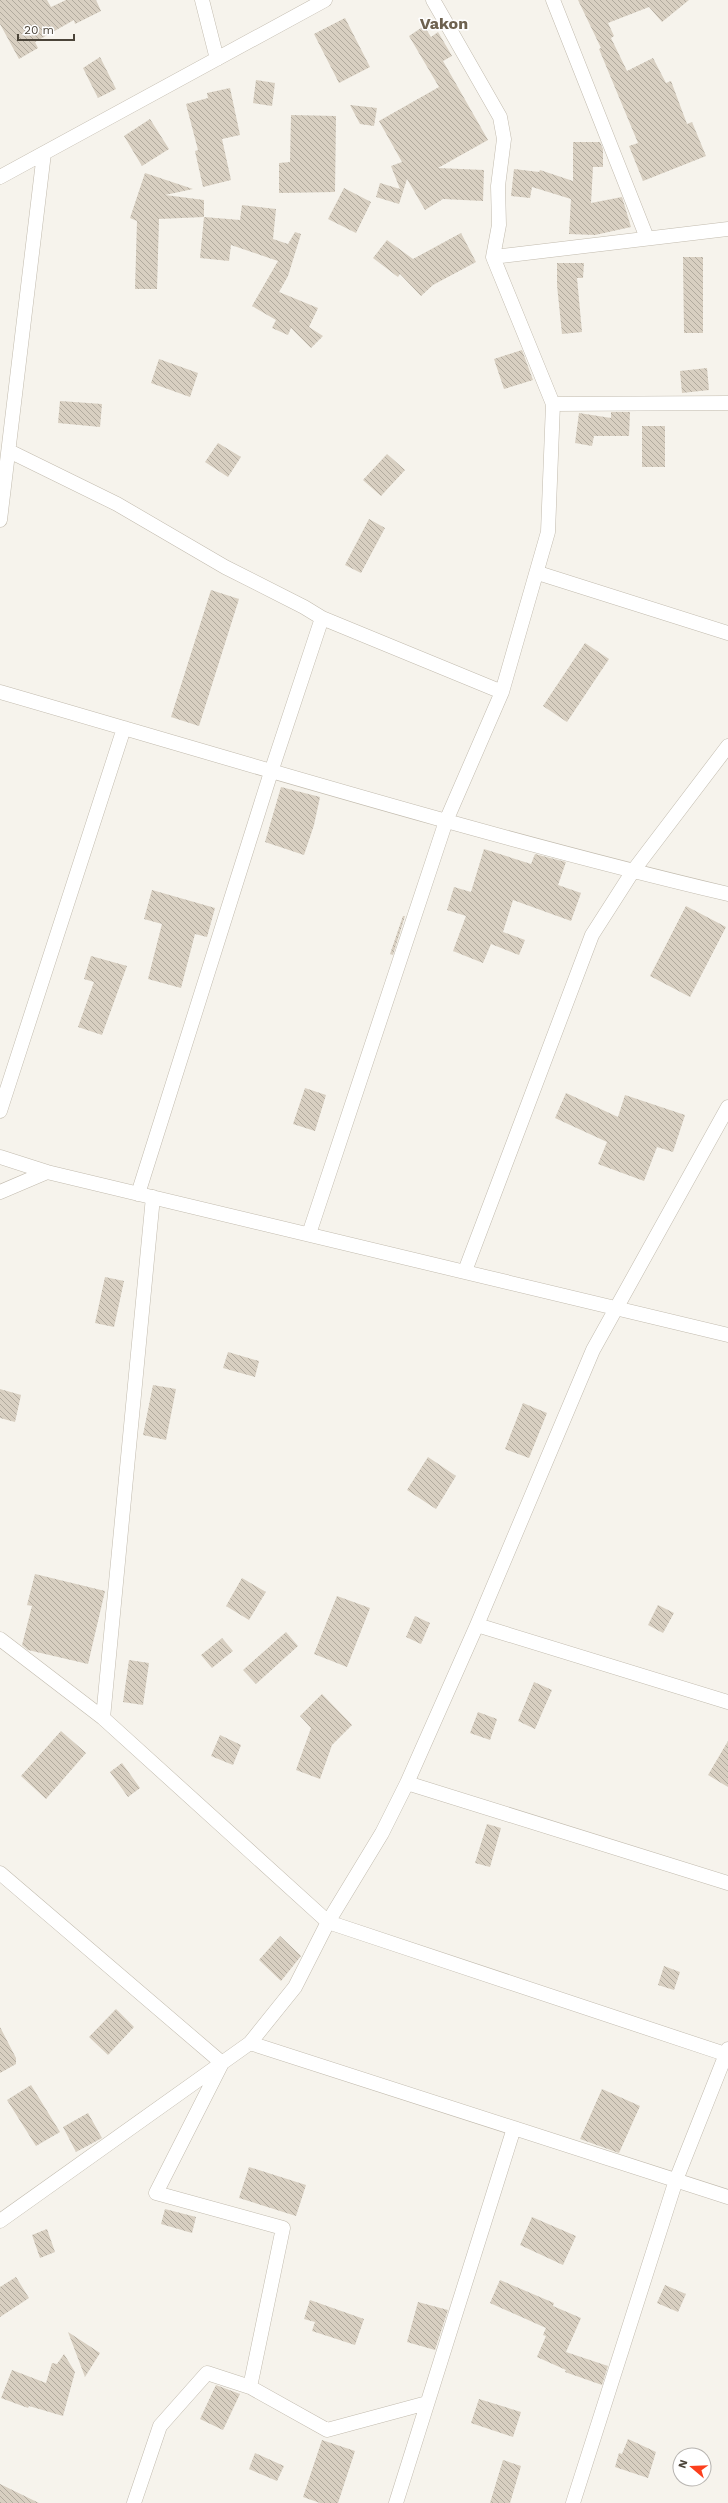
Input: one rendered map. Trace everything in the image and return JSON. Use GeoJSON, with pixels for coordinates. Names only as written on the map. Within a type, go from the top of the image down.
{"type":"FeatureCollection","features":[{"type":"Feature","properties":{"kind":"street"},"geometry":{"type":"LineString","coordinates":[[202,0],[217,59]]}},
{"type":"Feature","properties":{"kind":"street"},"geometry":{"type":"LineString","coordinates":[[0,177],[325,0]]}},
{"type":"Feature","properties":{"kind":"street"},"geometry":{"type":"LineString","coordinates":[[309,1234],[446,821],[502,692],[538,573],[548,532],[553,404],[493,257],[499,225],[498,186],[504,138],[500,117],[433,0]]}},
{"type":"Feature","properties":{"kind":"street"},"geometry":{"type":"LineString","coordinates":[[553,0],[647,238]]}},
{"type":"Feature","properties":{"kind":"street"},"geometry":{"type":"LineString","coordinates":[[0,520],[44,152]]}},
{"type":"Feature","properties":{"kind":"street"},"geometry":{"type":"LineString","coordinates":[[493,257],[728,229]]}},
{"type":"Feature","properties":{"kind":"street"},"geometry":{"type":"LineString","coordinates":[[553,404],[728,403]]}},
{"type":"Feature","properties":{"kind":"street"},"geometry":{"type":"LineString","coordinates":[[9,451],[117,504],[225,567],[304,607],[322,618],[502,692]]}},
{"type":"Feature","properties":{"kind":"street"},"geometry":{"type":"LineString","coordinates":[[538,573],[728,633]]}},
{"type":"Feature","properties":{"kind":"street"},"geometry":{"type":"LineString","coordinates":[[138,1194],[272,769],[322,618]]}},
{"type":"Feature","properties":{"kind":"street"},"geometry":{"type":"LineString","coordinates":[[0,692],[272,769],[446,821],[633,871],[728,894]]}},
{"type":"Feature","properties":{"kind":"street"},"geometry":{"type":"LineString","coordinates":[[0,1111],[124,728]]}},
{"type":"Feature","properties":{"kind":"street"},"geometry":{"type":"LineString","coordinates":[[465,1271],[592,935],[633,871],[728,746]]}},
{"type":"Feature","properties":{"kind":"street"},"geometry":{"type":"LineString","coordinates":[[1,2220],[250,2044],[295,1987],[328,1922],[362,1870],[406,1783],[477,1625],[592,1350],[728,1107]]}},
{"type":"Feature","properties":{"kind":"street"},"geometry":{"type":"LineString","coordinates":[[0,1158],[47,1172],[617,1307],[728,1335]]}},
{"type":"Feature","properties":{"kind":"street"},"geometry":{"type":"LineString","coordinates":[[0,1192],[47,1172]]}},
{"type":"Feature","properties":{"kind":"street"},"geometry":{"type":"LineString","coordinates":[[103,1718],[153,1196]]}},
{"type":"Feature","properties":{"kind":"street"},"geometry":{"type":"LineString","coordinates":[[477,1625],[728,1702]]}},
{"type":"Feature","properties":{"kind":"street"},"geometry":{"type":"LineString","coordinates":[[0,1639],[103,1718],[328,1922],[727,2053],[676,2180],[573,2503]]}},
{"type":"Feature","properties":{"kind":"street"},"geometry":{"type":"LineString","coordinates":[[406,1783],[728,1883]]}},
{"type":"Feature","properties":{"kind":"street"},"geometry":{"type":"LineString","coordinates":[[0,1873],[222,2063]]}},
{"type":"Feature","properties":{"kind":"street"},"geometry":{"type":"LineString","coordinates":[[250,2044],[728,2197]]}},
{"type":"Feature","properties":{"kind":"street"},"geometry":{"type":"LineString","coordinates":[[222,2063],[156,2193],[249,2220],[283,2228],[250,2387]]}},
{"type":"Feature","properties":{"kind":"street"},"geometry":{"type":"LineString","coordinates":[[396,2503],[514,2128]]}},
{"type":"Feature","properties":{"kind":"street"},"geometry":{"type":"LineString","coordinates":[[134,2503],[160,2426],[207,2373],[250,2387],[327,2430],[427,2403]]}},
{"type":"Feature","properties":{"kind":"building"},"geometry":{"type":"Polygon","coordinates":[[[0,0],[47,0],[51,7],[66,0],[96,0],[101,11],[75,24],[74,20],[35,42],[38,48],[19,59],[0,24],[0,0]]]}},
{"type":"Feature","properties":{"kind":"building"},"geometry":{"type":"Polygon","coordinates":[[[578,0],[689,0],[662,22],[649,7],[608,23],[614,36],[611,38],[627,71],[653,58],[666,83],[671,81],[687,124],[692,122],[706,156],[643,181],[629,146],[638,143],[599,49],[601,48],[578,0]]]}},
{"type":"Feature","properties":{"kind":"building"},"geometry":{"type":"Polygon","coordinates":[[[345,18],[370,67],[339,83],[314,34],[345,18]]]}},
{"type":"Feature","properties":{"kind":"building"},"geometry":{"type":"Polygon","coordinates":[[[424,26],[431,37],[438,32],[452,56],[443,61],[488,140],[438,168],[484,170],[483,201],[443,199],[425,210],[407,179],[399,204],[376,197],[380,183],[400,189],[391,166],[402,162],[379,121],[439,87],[409,36],[424,26]]]}},
{"type":"Feature","properties":{"kind":"building"},"geometry":{"type":"Polygon","coordinates":[[[100,57],[116,89],[98,98],[83,68],[100,57]]]}},
{"type":"Feature","properties":{"kind":"building"},"geometry":{"type":"Polygon","coordinates":[[[256,80],[275,83],[272,106],[253,103],[256,80]]]}},
{"type":"Feature","properties":{"kind":"building"},"geometry":{"type":"Polygon","coordinates":[[[230,88],[240,135],[222,139],[231,180],[203,187],[195,151],[198,150],[186,104],[208,98],[207,93],[230,88]]]}},
{"type":"Feature","properties":{"kind":"building"},"geometry":{"type":"Polygon","coordinates":[[[350,105],[377,108],[374,126],[360,124],[350,105]]]}},
{"type":"Feature","properties":{"kind":"building"},"geometry":{"type":"Polygon","coordinates":[[[291,115],[336,116],[335,192],[279,193],[279,163],[290,162],[291,115]]]}},
{"type":"Feature","properties":{"kind":"building"},"geometry":{"type":"Polygon","coordinates":[[[150,119],[169,149],[142,166],[124,136],[150,119]]]}},
{"type":"Feature","properties":{"kind":"building"},"geometry":{"type":"Polygon","coordinates":[[[573,142],[600,142],[603,149],[603,167],[593,167],[591,203],[622,197],[631,227],[595,235],[569,234],[571,199],[532,187],[530,198],[511,196],[514,169],[539,172],[540,170],[573,181],[573,142]]]}},
{"type":"Feature","properties":{"kind":"building"},"geometry":{"type":"Polygon","coordinates":[[[145,173],[193,189],[165,195],[204,200],[204,217],[159,219],[157,289],[135,289],[137,221],[130,218],[145,173]]]}},
{"type":"Feature","properties":{"kind":"building"},"geometry":{"type":"Polygon","coordinates":[[[344,188],[371,202],[356,233],[328,219],[344,188]]]}},
{"type":"Feature","properties":{"kind":"building"},"geometry":{"type":"Polygon","coordinates":[[[242,205],[276,209],[273,239],[288,244],[295,232],[301,234],[288,276],[279,292],[318,308],[309,327],[323,336],[311,348],[291,328],[288,335],[272,328],[276,320],[252,306],[278,261],[231,245],[229,261],[200,258],[204,217],[240,220],[242,205]]]}},
{"type":"Feature","properties":{"kind":"building"},"geometry":{"type":"Polygon","coordinates":[[[461,233],[476,262],[433,285],[421,296],[400,274],[398,277],[373,258],[387,240],[413,259],[461,233]]]}},
{"type":"Feature","properties":{"kind":"building"},"geometry":{"type":"Polygon","coordinates":[[[683,257],[703,257],[703,333],[684,333],[683,257]]]}},
{"type":"Feature","properties":{"kind":"building"},"geometry":{"type":"Polygon","coordinates":[[[557,263],[584,263],[583,278],[577,278],[582,332],[562,334],[557,285],[557,263]]]}},
{"type":"Feature","properties":{"kind":"building"},"geometry":{"type":"Polygon","coordinates":[[[522,350],[533,380],[504,389],[494,359],[522,350]]]}},
{"type":"Feature","properties":{"kind":"building"},"geometry":{"type":"Polygon","coordinates":[[[159,359],[198,373],[190,397],[151,383],[159,359]]]}},
{"type":"Feature","properties":{"kind":"building"},"geometry":{"type":"Polygon","coordinates":[[[707,368],[709,390],[682,393],[680,371],[707,368]]]}},
{"type":"Feature","properties":{"kind":"building"},"geometry":{"type":"Polygon","coordinates":[[[60,401],[102,404],[100,427],[58,423],[60,401]]]}},
{"type":"Feature","properties":{"kind":"building"},"geometry":{"type":"Polygon","coordinates":[[[611,412],[630,412],[629,436],[594,436],[592,446],[575,443],[579,413],[611,418],[611,412]]]}},
{"type":"Feature","properties":{"kind":"building"},"geometry":{"type":"Polygon","coordinates":[[[642,426],[665,426],[665,467],[642,467],[642,426]]]}},
{"type":"Feature","properties":{"kind":"building"},"geometry":{"type":"Polygon","coordinates":[[[218,443],[241,457],[228,477],[205,462],[218,443]]]}},
{"type":"Feature","properties":{"kind":"building"},"geometry":{"type":"Polygon","coordinates":[[[387,454],[405,470],[381,496],[363,480],[387,454]]]}},
{"type":"Feature","properties":{"kind":"building"},"geometry":{"type":"Polygon","coordinates":[[[369,519],[385,528],[361,573],[345,565],[369,519]]]}},
{"type":"Feature","properties":{"kind":"building"},"geometry":{"type":"Polygon","coordinates":[[[211,590],[239,599],[199,726],[171,717],[211,590]]]}},
{"type":"Feature","properties":{"kind":"building"},"geometry":{"type":"Polygon","coordinates":[[[585,643],[609,659],[567,722],[543,706],[585,643]]]}},
{"type":"Feature","properties":{"kind":"building"},"geometry":{"type":"Polygon","coordinates":[[[281,787],[320,797],[314,825],[304,855],[265,842],[281,787]]]}},
{"type":"Feature","properties":{"kind":"building"},"geometry":{"type":"Polygon","coordinates":[[[484,849],[531,864],[535,854],[566,862],[558,885],[581,893],[571,921],[513,900],[503,932],[525,940],[519,955],[491,944],[483,963],[453,951],[466,916],[447,910],[454,887],[471,892],[484,849]]]}},
{"type":"Feature","properties":{"kind":"building"},"geometry":{"type":"Polygon","coordinates":[[[152,890],[215,908],[207,937],[195,934],[181,988],[148,979],[162,924],[144,919],[152,890]]]}},
{"type":"Feature","properties":{"kind":"building"},"geometry":{"type":"Polygon","coordinates":[[[686,906],[726,927],[690,997],[650,976],[686,906]]]}},
{"type":"Feature","properties":{"kind":"building"},"geometry":{"type":"Polygon","coordinates":[[[403,916],[405,916],[393,955],[390,954],[403,916]]]}},
{"type":"Feature","properties":{"kind":"building"},"geometry":{"type":"Polygon","coordinates":[[[91,956],[127,966],[102,1035],[78,1027],[94,982],[84,979],[91,956]]]}},
{"type":"Feature","properties":{"kind":"building"},"geometry":{"type":"Polygon","coordinates":[[[305,1088],[326,1095],[315,1131],[293,1124],[305,1088]]]}},
{"type":"Feature","properties":{"kind":"building"},"geometry":{"type":"Polygon","coordinates":[[[566,1093],[618,1117],[625,1095],[685,1115],[673,1152],[657,1147],[644,1181],[598,1164],[607,1142],[555,1118],[566,1093]]]}},
{"type":"Feature","properties":{"kind":"building"},"geometry":{"type":"Polygon","coordinates":[[[105,1277],[124,1281],[114,1327],[95,1323],[105,1277]]]}},
{"type":"Feature","properties":{"kind":"building"},"geometry":{"type":"Polygon","coordinates":[[[228,1352],[259,1361],[255,1377],[223,1368],[228,1352]]]}},
{"type":"Feature","properties":{"kind":"building"},"geometry":{"type":"Polygon","coordinates":[[[153,1385],[176,1389],[166,1440],[143,1435],[153,1385]]]}},
{"type":"Feature","properties":{"kind":"building"},"geometry":{"type":"Polygon","coordinates":[[[0,1389],[21,1395],[15,1422],[0,1418],[0,1389]]]}},
{"type":"Feature","properties":{"kind":"building"},"geometry":{"type":"Polygon","coordinates":[[[523,1403],[547,1413],[529,1458],[505,1449],[523,1403]]]}},
{"type":"Feature","properties":{"kind":"building"},"geometry":{"type":"Polygon","coordinates":[[[428,1457],[456,1476],[436,1509],[407,1490],[428,1457]]]}},
{"type":"Feature","properties":{"kind":"building"},"geometry":{"type":"Polygon","coordinates":[[[35,1574],[105,1591],[88,1664],[28,1650],[22,1645],[32,1606],[27,1605],[35,1574]]]}},
{"type":"Feature","properties":{"kind":"building"},"geometry":{"type":"Polygon","coordinates":[[[242,1578],[266,1592],[249,1620],[226,1606],[242,1578]]]}},
{"type":"Feature","properties":{"kind":"building"},"geometry":{"type":"Polygon","coordinates":[[[337,1596],[370,1608],[347,1667],[314,1654],[337,1596]]]}},
{"type":"Feature","properties":{"kind":"building"},"geometry":{"type":"Polygon","coordinates":[[[658,1605],[674,1613],[663,1633],[648,1625],[658,1605]]]}},
{"type":"Feature","properties":{"kind":"building"},"geometry":{"type":"Polygon","coordinates":[[[415,1616],[430,1623],[421,1644],[406,1637],[415,1616]]]}},
{"type":"Feature","properties":{"kind":"building"},"geometry":{"type":"Polygon","coordinates":[[[286,1632],[298,1646],[256,1684],[243,1670],[286,1632]]]}},
{"type":"Feature","properties":{"kind":"building"},"geometry":{"type":"Polygon","coordinates":[[[222,1638],[233,1651],[212,1668],[201,1655],[222,1638]]]}},
{"type":"Feature","properties":{"kind":"building"},"geometry":{"type":"Polygon","coordinates":[[[129,1660],[149,1663],[143,1705],[123,1702],[129,1660]]]}},
{"type":"Feature","properties":{"kind":"building"},"geometry":{"type":"Polygon","coordinates":[[[534,1682],[552,1690],[535,1729],[518,1721],[534,1682]]]}},
{"type":"Feature","properties":{"kind":"building"},"geometry":{"type":"Polygon","coordinates":[[[322,1694],[352,1725],[332,1745],[320,1779],[296,1770],[311,1728],[300,1716],[322,1694]]]}},
{"type":"Feature","properties":{"kind":"building"},"geometry":{"type":"Polygon","coordinates":[[[478,1712],[497,1719],[490,1740],[470,1733],[478,1712]]]}},
{"type":"Feature","properties":{"kind":"building"},"geometry":{"type":"Polygon","coordinates":[[[61,1731],[86,1753],[46,1799],[21,1776],[61,1731]]]}},
{"type":"Feature","properties":{"kind":"building"},"geometry":{"type":"Polygon","coordinates":[[[220,1735],[241,1745],[233,1765],[211,1756],[220,1735]]]}},
{"type":"Feature","properties":{"kind":"building"},"geometry":{"type":"Polygon","coordinates":[[[728,1741],[728,1787],[708,1775],[728,1741]]]}},
{"type":"Feature","properties":{"kind":"building"},"geometry":{"type":"Polygon","coordinates":[[[122,1763],[140,1788],[128,1797],[110,1772],[122,1763]]]}},
{"type":"Feature","properties":{"kind":"building"},"geometry":{"type":"Polygon","coordinates":[[[487,1824],[501,1828],[490,1867],[475,1863],[487,1824]]]}},
{"type":"Feature","properties":{"kind":"building"},"geometry":{"type":"Polygon","coordinates":[[[280,1936],[301,1956],[281,1981],[259,1960],[280,1936]]]}},
{"type":"Feature","properties":{"kind":"building"},"geometry":{"type":"Polygon","coordinates":[[[664,1966],[680,1972],[674,1990],[658,1985],[664,1966]]]}},
{"type":"Feature","properties":{"kind":"building"},"geometry":{"type":"Polygon","coordinates":[[[116,2009],[134,2027],[108,2055],[89,2037],[116,2009]]]}},
{"type":"Feature","properties":{"kind":"building"},"geometry":{"type":"Polygon","coordinates":[[[0,2027],[16,2058],[16,2064],[0,2073],[0,2027]]]}},
{"type":"Feature","properties":{"kind":"building"},"geometry":{"type":"Polygon","coordinates":[[[31,2085],[60,2132],[36,2146],[7,2100],[31,2085]]]}},
{"type":"Feature","properties":{"kind":"building"},"geometry":{"type":"Polygon","coordinates":[[[602,2089],[640,2106],[619,2153],[580,2139],[602,2089]]]}},
{"type":"Feature","properties":{"kind":"building"},"geometry":{"type":"Polygon","coordinates":[[[88,2113],[102,2138],[76,2152],[63,2127],[88,2113]]]}},
{"type":"Feature","properties":{"kind":"building"},"geometry":{"type":"Polygon","coordinates":[[[249,2167],[306,2185],[296,2216],[239,2198],[249,2167]]]}},
{"type":"Feature","properties":{"kind":"building"},"geometry":{"type":"Polygon","coordinates":[[[165,2209],[196,2217],[192,2233],[161,2224],[165,2209]]]}},
{"type":"Feature","properties":{"kind":"building"},"geometry":{"type":"Polygon","coordinates":[[[532,2217],[576,2236],[563,2265],[520,2245],[532,2217]]]}},
{"type":"Feature","properties":{"kind":"building"},"geometry":{"type":"Polygon","coordinates":[[[47,2229],[55,2252],[40,2258],[32,2235],[47,2229]]]}},
{"type":"Feature","properties":{"kind":"building"},"geometry":{"type":"Polygon","coordinates":[[[16,2277],[29,2298],[0,2317],[0,2287],[16,2277]]]}},
{"type":"Feature","properties":{"kind":"building"},"geometry":{"type":"Polygon","coordinates":[[[500,2280],[554,2303],[553,2306],[581,2318],[566,2352],[608,2366],[602,2385],[565,2372],[566,2370],[537,2357],[546,2336],[543,2335],[546,2328],[490,2303],[500,2280]]]}},
{"type":"Feature","properties":{"kind":"building"},"geometry":{"type":"Polygon","coordinates":[[[665,2285],[686,2294],[678,2312],[657,2303],[665,2285]]]}},
{"type":"Feature","properties":{"kind":"building"},"geometry":{"type":"Polygon","coordinates":[[[310,2300],[364,2319],[355,2345],[312,2331],[315,2322],[304,2319],[310,2300]]]}},
{"type":"Feature","properties":{"kind":"building"},"geometry":{"type":"Polygon","coordinates":[[[418,2302],[448,2310],[435,2350],[407,2342],[418,2302]]]}},
{"type":"Feature","properties":{"kind":"building"},"geometry":{"type":"Polygon","coordinates":[[[68,2332],[100,2353],[85,2377],[68,2332]]]}},
{"type":"Feature","properties":{"kind":"building"},"geometry":{"type":"Polygon","coordinates":[[[64,2354],[75,2372],[63,2416],[29,2406],[28,2408],[1,2398],[12,2370],[46,2383],[52,2363],[57,2364],[64,2354]]]}},
{"type":"Feature","properties":{"kind":"building"},"geometry":{"type":"Polygon","coordinates":[[[216,2385],[240,2394],[223,2430],[200,2419],[216,2385]]]}},
{"type":"Feature","properties":{"kind":"building"},"geometry":{"type":"Polygon","coordinates":[[[479,2399],[521,2412],[513,2437],[471,2423],[479,2399]]]}},
{"type":"Feature","properties":{"kind":"building"},"geometry":{"type":"Polygon","coordinates":[[[628,2439],[656,2452],[648,2478],[615,2467],[619,2453],[622,2454],[628,2439]]]}},
{"type":"Feature","properties":{"kind":"building"},"geometry":{"type":"Polygon","coordinates":[[[322,2440],[355,2451],[338,2503],[320,2503],[303,2497],[322,2440]]]}},
{"type":"Feature","properties":{"kind":"building"},"geometry":{"type":"Polygon","coordinates":[[[255,2453],[284,2466],[277,2481],[249,2469],[255,2453]]]}},
{"type":"Feature","properties":{"kind":"building"},"geometry":{"type":"Polygon","coordinates":[[[503,2460],[521,2466],[510,2503],[490,2503],[503,2460]]]}},
{"type":"Feature","properties":{"kind":"building"},"geometry":{"type":"Polygon","coordinates":[[[0,2484],[39,2503],[0,2503],[0,2484]]]}},
{"type":"Feature","properties":{"kind":"district","name":"Vakon"},"geometry":{"type":"Point","coordinates":[444,23]}}]}
